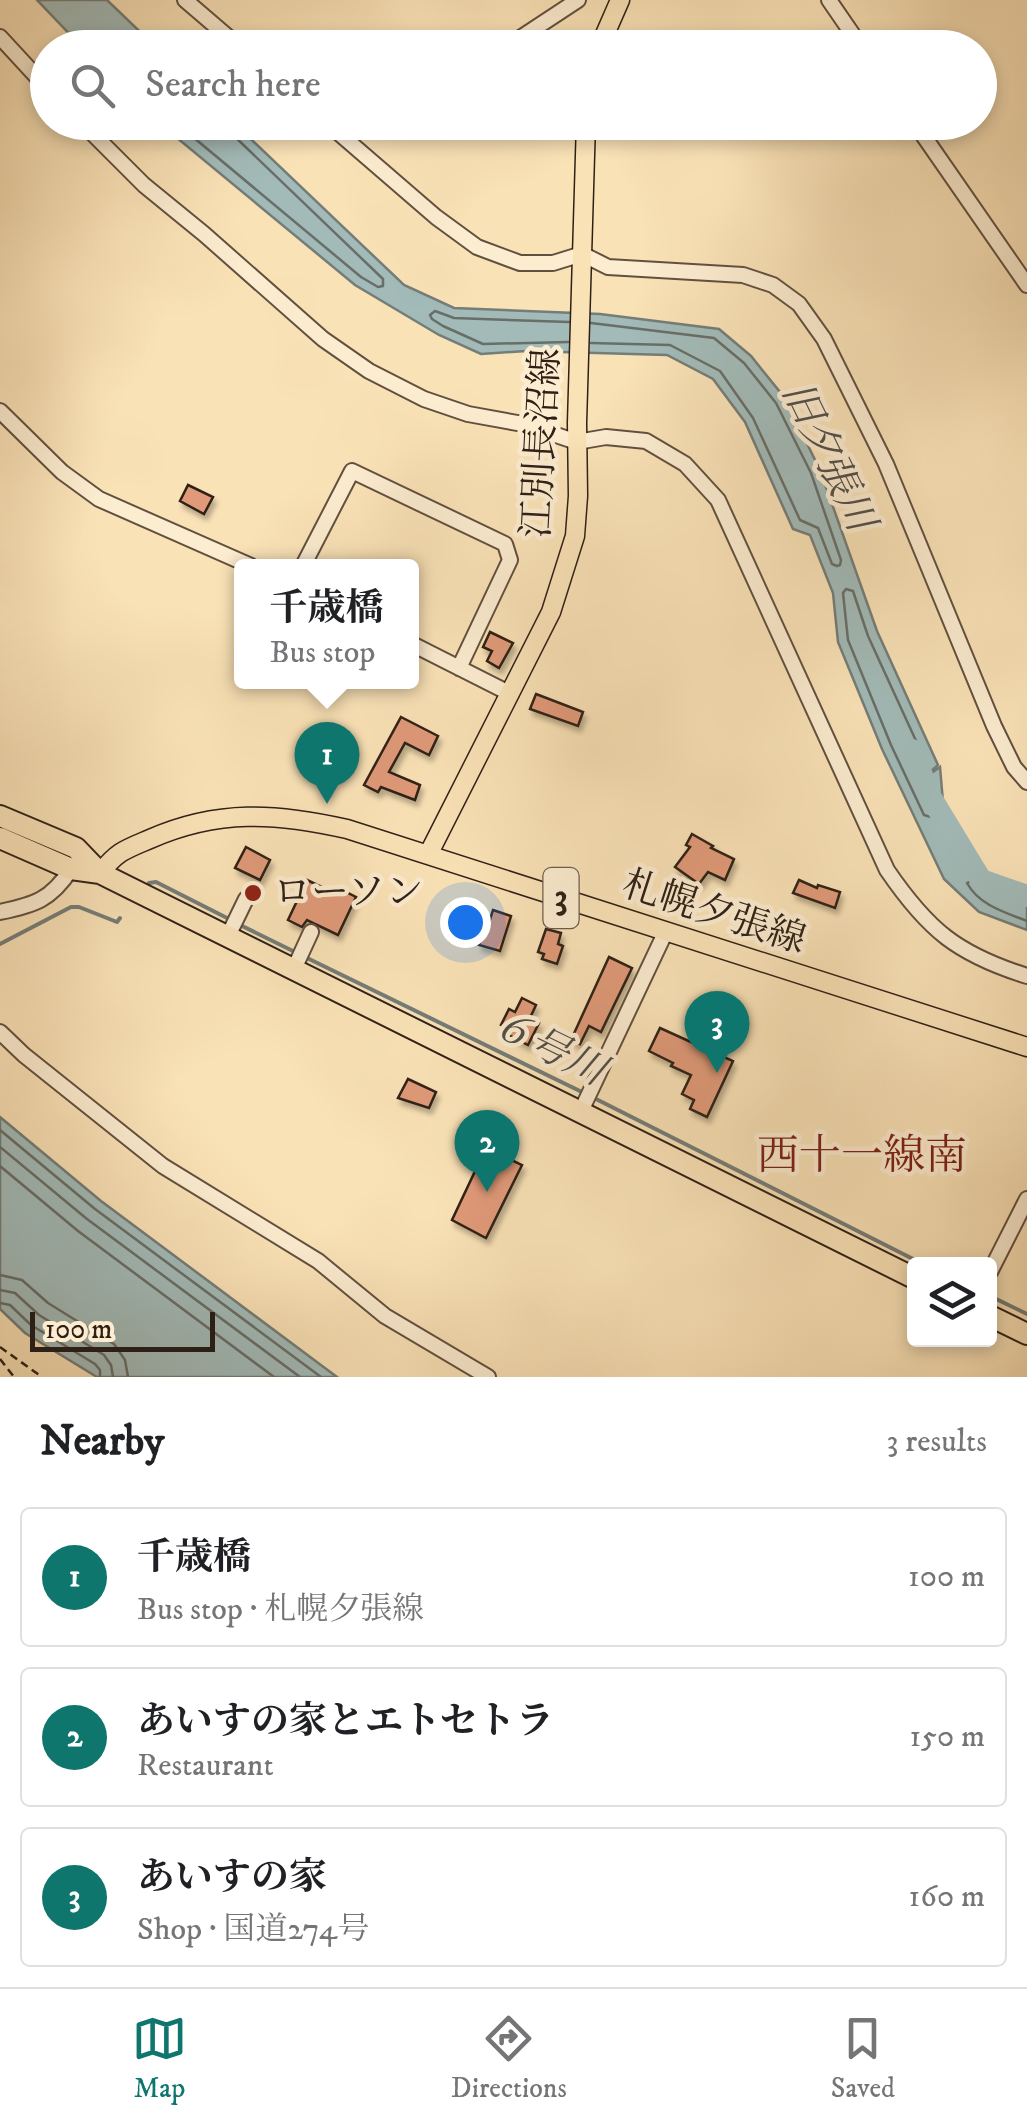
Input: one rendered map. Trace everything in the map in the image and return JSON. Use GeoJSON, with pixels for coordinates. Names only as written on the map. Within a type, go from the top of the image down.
{"type":"FeatureCollection","features":[{"type":"Feature","properties":{"kind":"highway"},"geometry":{"type":"LineString","coordinates":[[0,816],[76,848],[100,874]]}},
{"type":"Feature","properties":{"kind":"highway"},"geometry":{"type":"LineString","coordinates":[[0,838],[71,869],[100,874],[229,933],[907,1274]]}},
{"type":"Feature","properties":{"kind":"highway"},"geometry":{"type":"LineString","coordinates":[[997,1319],[1027,1334]]}},
{"type":"Feature","properties":{"kind":"main road"},"geometry":{"type":"LineString","coordinates":[[607,30],[620,0]]}},
{"type":"Feature","properties":{"kind":"main road","name":"江別長沼線"},"geometry":{"type":"LineString","coordinates":[[428,855],[551,612],[575,536],[585,140]]}},
{"type":"Feature","properties":{"kind":"main road","name":"札幌夕張線"},"geometry":{"type":"LineString","coordinates":[[100,874],[116,854],[186,824],[245,816],[318,822],[1027,1047]]}},
{"type":"Feature","properties":{"kind":"street"},"geometry":{"type":"LineString","coordinates":[[185,0],[220,30]]}},
{"type":"Feature","properties":{"kind":"street"},"geometry":{"type":"LineString","coordinates":[[532,30],[578,0]]}},
{"type":"Feature","properties":{"kind":"street"},"geometry":{"type":"LineString","coordinates":[[830,0],[850,30]]}},
{"type":"Feature","properties":{"kind":"street"},"geometry":{"type":"LineString","coordinates":[[0,37],[30,70]]}},
{"type":"Feature","properties":{"kind":"street"},"geometry":{"type":"LineString","coordinates":[[99,140],[144,185],[323,339],[369,371],[468,414],[523,424],[577,442],[606,437],[646,441],[685,464],[718,500],[887,870],[911,906],[943,936],[980,960],[1027,976]]}},
{"type":"Feature","properties":{"kind":"street"},"geometry":{"type":"LineString","coordinates":[[347,140],[476,247],[520,263],[553,262],[582,254],[608,266],[743,274],[773,285],[799,304],[824,339],[886,464],[994,726],[1014,767],[1027,782]]}},
{"type":"Feature","properties":{"kind":"street"},"geometry":{"type":"LineString","coordinates":[[927,140],[1027,284]]}},
{"type":"Feature","properties":{"kind":"street"},"geometry":{"type":"LineString","coordinates":[[0,411],[62,472],[99,499],[234,559]]}},
{"type":"Feature","properties":{"kind":"street"},"geometry":{"type":"LineString","coordinates":[[307,559],[352,470],[505,544],[510,560],[459,668]]}},
{"type":"Feature","properties":{"kind":"street"},"geometry":{"type":"LineString","coordinates":[[419,648],[512,694]]}},
{"type":"Feature","properties":{"kind":"street"},"geometry":{"type":"LineString","coordinates":[[0,912],[39,902],[59,887],[71,869]]}},
{"type":"Feature","properties":{"kind":"street"},"geometry":{"type":"LineString","coordinates":[[229,933],[246,900]]}},
{"type":"Feature","properties":{"kind":"street"},"geometry":{"type":"LineString","coordinates":[[583,1108],[666,931]]}},
{"type":"Feature","properties":{"kind":"street"},"geometry":{"type":"LineString","coordinates":[[295,966],[311,932]]}},
{"type":"Feature","properties":{"kind":"street"},"geometry":{"type":"LineString","coordinates":[[0,1032],[24,1056],[163,1166],[318,1261],[385,1316],[488,1377]]}},
{"type":"Feature","properties":{"kind":"street"},"geometry":{"type":"LineString","coordinates":[[997,1258],[1027,1199]]}},
{"type":"Feature","properties":{"kind":"path"},"geometry":{"type":"LineString","coordinates":[[0,1347],[42,1377]]}},
{"type":"Feature","properties":{"kind":"path"},"geometry":{"type":"LineString","coordinates":[[0,1359],[14,1377]]}},
{"type":"Feature","properties":{"kind":"water"},"geometry":{"type":"Polygon","coordinates":[[[37,0],[107,0],[138,30],[66,30],[37,0]]]}},
{"type":"Feature","properties":{"kind":"water"},"geometry":{"type":"Polygon","coordinates":[[[180,140],[252,140],[404,285],[454,308],[600,314],[719,329],[751,356],[784,397],[820,470],[877,631],[938,765],[919,782],[940,767],[946,837],[963,864],[1027,890],[1027,930],[979,912],[944,879],[882,749],[838,642],[833,593],[810,535],[793,529],[745,422],[713,379],[667,355],[526,351],[481,354],[439,335],[355,285],[180,140]]]}},
{"type":"Feature","properties":{"kind":"water"},"geometry":{"type":"Polygon","coordinates":[[[0,1117],[101,1201],[337,1377],[97,1377],[25,1333],[0,1309],[0,1117]]]}},
{"type":"Feature","properties":{"kind":"building"},"geometry":{"type":"Polygon","coordinates":[[[188,485],[213,497],[204,514],[180,501],[188,485]]]}},
{"type":"Feature","properties":{"kind":"building"},"geometry":{"type":"Polygon","coordinates":[[[490,632],[513,643],[499,668],[487,661],[492,651],[483,647],[490,632]]]}},
{"type":"Feature","properties":{"kind":"building"},"geometry":{"type":"Polygon","coordinates":[[[536,694],[583,712],[578,726],[530,709],[536,694]]]}},
{"type":"Feature","properties":{"kind":"building"},"geometry":{"type":"Polygon","coordinates":[[[401,717],[438,736],[429,755],[405,743],[389,772],[420,785],[415,800],[364,785],[401,717]]]}},
{"type":"Feature","properties":{"kind":"building"},"geometry":{"type":"Polygon","coordinates":[[[692,834],[734,859],[725,880],[708,872],[699,884],[675,867],[690,847],[686,845],[692,834]]]}},
{"type":"Feature","properties":{"kind":"building"},"geometry":{"type":"Polygon","coordinates":[[[246,847],[270,860],[260,880],[235,868],[246,847]]]}},
{"type":"Feature","properties":{"kind":"building"},"geometry":{"type":"Polygon","coordinates":[[[307,880],[336,894],[338,888],[356,897],[338,935],[307,920],[302,927],[288,920],[307,880]]]}},
{"type":"Feature","properties":{"kind":"building"},"geometry":{"type":"Polygon","coordinates":[[[799,880],[840,892],[835,908],[793,893],[799,880]]]}},
{"type":"Feature","properties":{"kind":"building"},"geometry":{"type":"Polygon","coordinates":[[[493,910],[511,916],[500,951],[479,945],[493,910]]]}},
{"type":"Feature","properties":{"kind":"building"},"geometry":{"type":"Polygon","coordinates":[[[546,929],[561,933],[558,944],[563,946],[557,964],[542,959],[544,954],[538,952],[546,929]]]}},
{"type":"Feature","properties":{"kind":"building"},"geometry":{"type":"Polygon","coordinates":[[[609,957],[632,968],[601,1032],[589,1026],[580,1044],[571,1040],[609,957]]]}},
{"type":"Feature","properties":{"kind":"building"},"geometry":{"type":"Polygon","coordinates":[[[522,998],[536,1005],[530,1018],[539,1023],[528,1045],[505,1033],[507,1028],[501,1025],[509,1009],[515,1012],[522,998]]]}},
{"type":"Feature","properties":{"kind":"building"},"geometry":{"type":"Polygon","coordinates":[[[660,1028],[733,1061],[707,1117],[690,1109],[694,1100],[682,1094],[691,1075],[649,1051],[660,1028]]]}},
{"type":"Feature","properties":{"kind":"building"},"geometry":{"type":"Polygon","coordinates":[[[408,1079],[436,1092],[429,1108],[398,1098],[408,1079]]]}},
{"type":"Feature","properties":{"kind":"building"},"geometry":{"type":"Polygon","coordinates":[[[486,1148],[522,1165],[486,1238],[452,1220],[486,1148]]]}},
{"type":"Feature","properties":{"kind":"waterway","name":"旧夕張川"},"geometry":{"type":"LineString","coordinates":[[912,750],[930,796],[981,880],[1027,896]]}},
{"type":"Feature","properties":{"kind":"waterway","name":"６号川"},"geometry":{"type":"LineString","coordinates":[[149,883],[156,882],[229,919]]}},
{"type":"Feature","properties":{"kind":"waterway","name":"６号川"},"geometry":{"type":"LineString","coordinates":[[0,944],[71,907],[117,922],[120,918]]}},
{"type":"Feature","properties":{"kind":"waterway","name":"６号川"},"geometry":{"type":"LineString","coordinates":[[238,924],[297,953]]}},
{"type":"Feature","properties":{"kind":"waterway","name":"６号川"},"geometry":{"type":"LineString","coordinates":[[305,957],[584,1093]]}},
{"type":"Feature","properties":{"kind":"waterway","name":"６号川"},"geometry":{"type":"LineString","coordinates":[[592,1097],[909,1257]]}},
{"type":"Feature","properties":{"kind":"waterway","name":"６号川"},"geometry":{"type":"LineString","coordinates":[[997,1299],[1027,1314]]}},
{"type":"Feature","properties":{"kind":"place","name":"千歳橋"},"geometry":{"type":"Point","coordinates":[327,804]}},
{"type":"Feature","properties":{"kind":"place","name":"ローソン"},"geometry":{"type":"Point","coordinates":[253,893]}},
{"type":"Feature","properties":{"kind":"place","name":"あいすの家"},"geometry":{"type":"Point","coordinates":[717,1073]}},
{"type":"Feature","properties":{"kind":"place","name":"あいすの家とエトセトラ"},"geometry":{"type":"Point","coordinates":[487,1192]}},
{"type":"Feature","properties":{"kind":"district","name":"西十一線南"},"geometry":{"type":"Point","coordinates":[862,1157]}}]}
